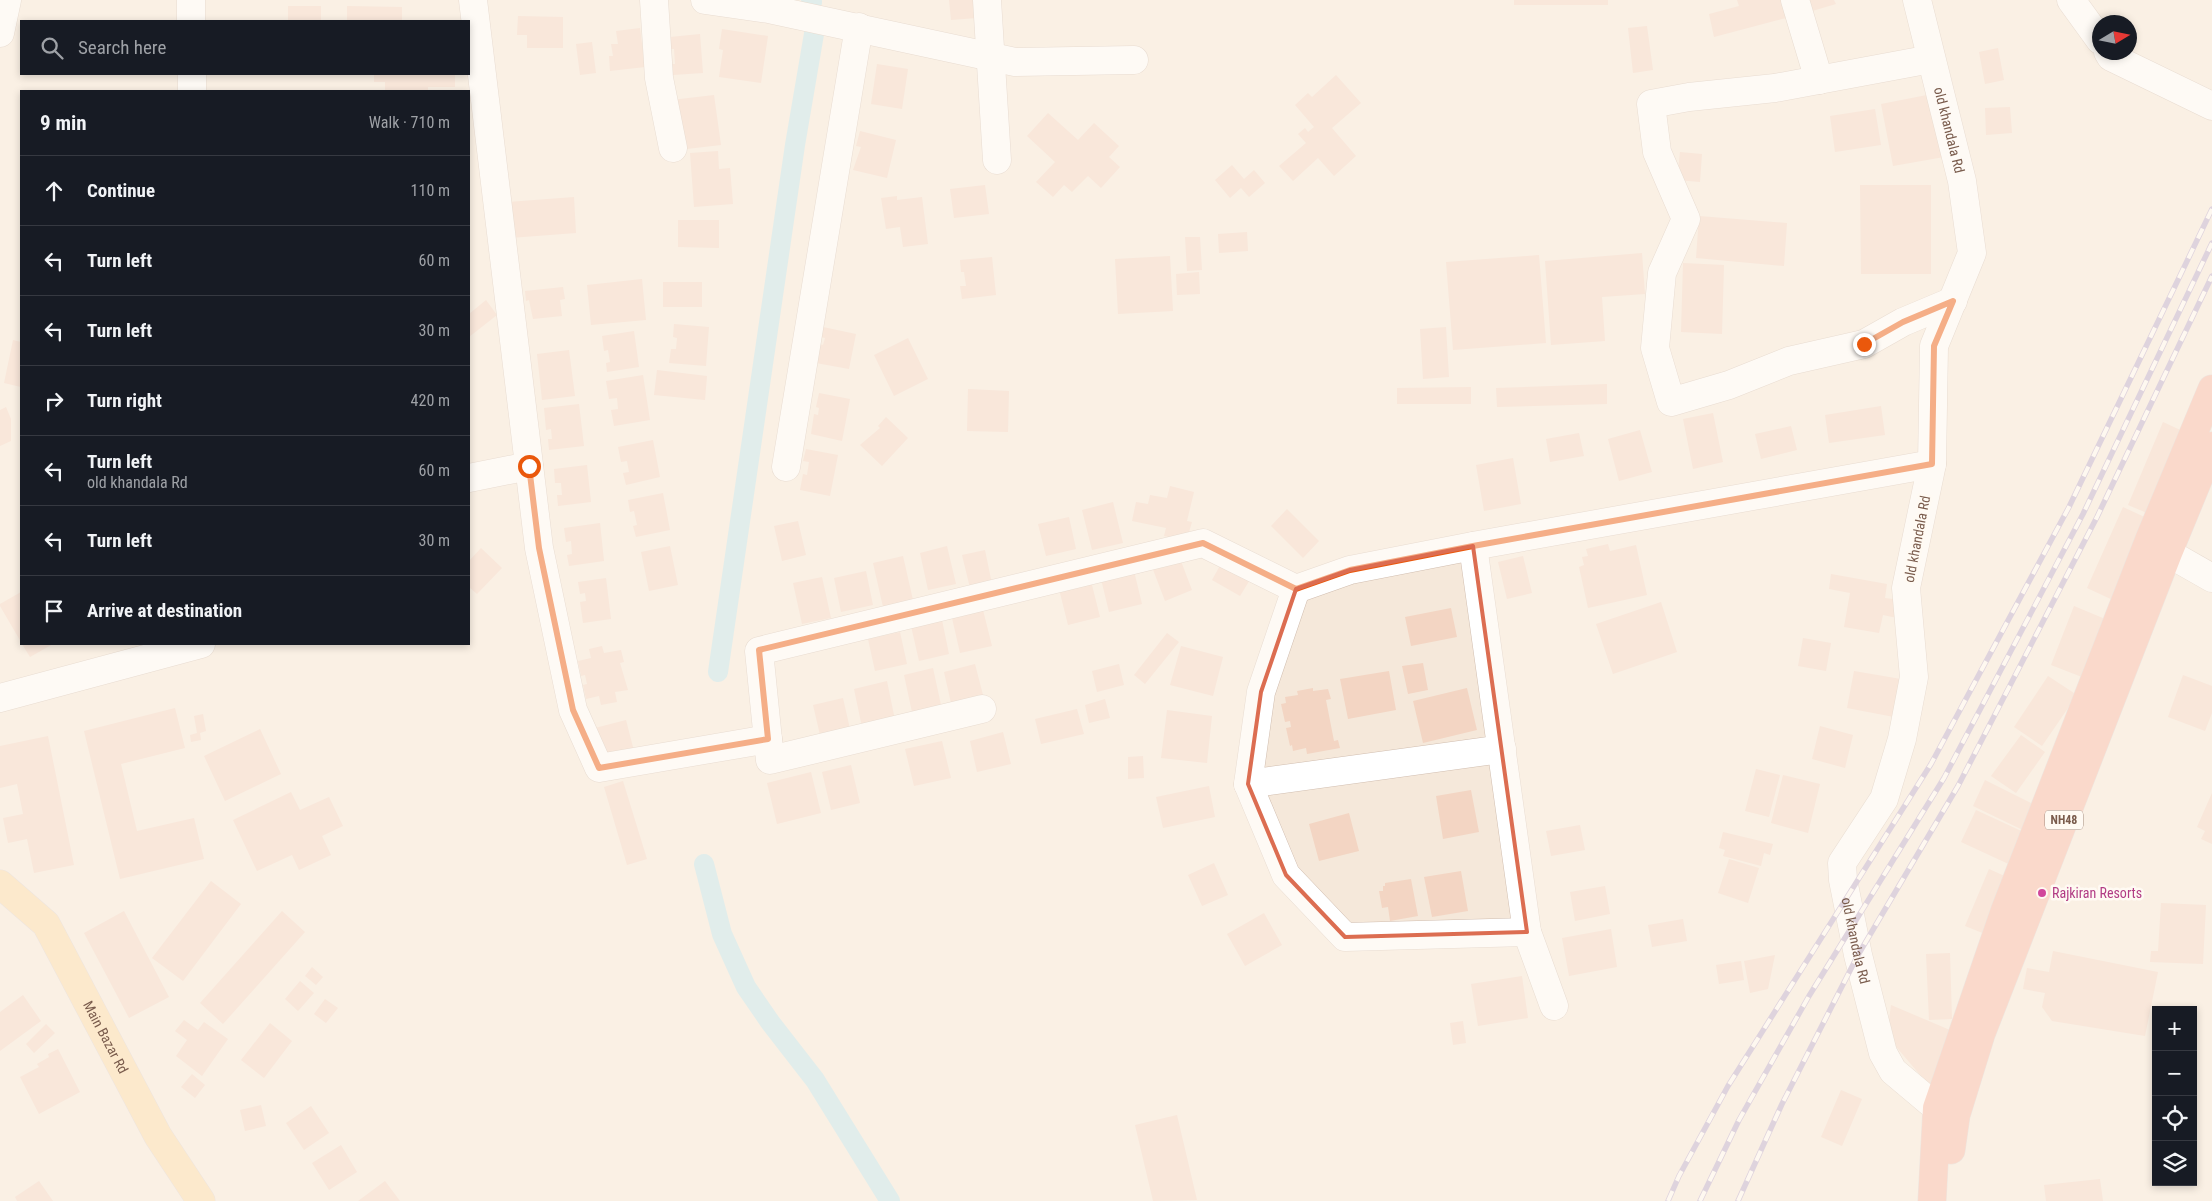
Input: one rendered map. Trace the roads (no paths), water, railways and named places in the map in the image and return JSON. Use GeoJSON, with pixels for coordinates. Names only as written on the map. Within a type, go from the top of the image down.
{"type":"FeatureCollection","features":[{"type":"Feature","properties":{"kind":"highway","name":"NH48"},"geometry":{"type":"LineString","coordinates":[[1932,1201],[1938,1108],[2005,910],[2149,540],[2212,389]]}},
{"type":"Feature","properties":{"kind":"highway","name":"NH48"},"geometry":{"type":"LineString","coordinates":[[1945,1201],[1956,1116],[1981,1034],[2168,553],[2212,446]]}},
{"type":"Feature","properties":{"kind":"main road","name":"Main Bazar Rd"},"geometry":{"type":"LineString","coordinates":[[0,884],[46,924],[158,1136],[201,1201]]}},
{"type":"Feature","properties":{"kind":"street"},"geometry":{"type":"LineString","coordinates":[[0,33],[7,0]]}},
{"type":"Feature","properties":{"kind":"street"},"geometry":{"type":"LineString","coordinates":[[191,0],[191,20]]}},
{"type":"Feature","properties":{"kind":"street"},"geometry":{"type":"LineString","coordinates":[[473,0],[539,548],[573,710],[599,768],[768,739]]}},
{"type":"Feature","properties":{"kind":"street"},"geometry":{"type":"LineString","coordinates":[[654,0],[659,78],[673,148]]}},
{"type":"Feature","properties":{"kind":"street"},"geometry":{"type":"LineString","coordinates":[[705,0],[859,27],[1015,62],[1134,60]]}},
{"type":"Feature","properties":{"kind":"street"},"geometry":{"type":"LineString","coordinates":[[987,0],[997,160]]}},
{"type":"Feature","properties":{"kind":"street"},"geometry":{"type":"LineString","coordinates":[[1795,0],[1819,80]]}},
{"type":"Feature","properties":{"kind":"street","name":"old khandala Rd"},"geometry":{"type":"LineString","coordinates":[[1917,0],[1962,181],[1972,253],[1934,346],[1932,464],[1906,588],[1914,677],[1902,739],[1884,798],[1842,863],[1843,880],[1858,955],[1884,1053],[1893,1071],[1938,1108]]}},
{"type":"Feature","properties":{"kind":"street"},"geometry":{"type":"LineString","coordinates":[[2071,0],[2092,29]]}},
{"type":"Feature","properties":{"kind":"street"},"geometry":{"type":"LineString","coordinates":[[786,467],[859,27]]}},
{"type":"Feature","properties":{"kind":"street"},"geometry":{"type":"LineString","coordinates":[[1931,59],[1775,88],[1689,97],[1651,104],[1657,152],[1686,219],[1662,273],[1655,348],[1671,402],[1729,385],[1789,361],[1864,344],[1903,322],[1953,301]]}},
{"type":"Feature","properties":{"kind":"street"},"geometry":{"type":"LineString","coordinates":[[2117,60],[2212,106]]}},
{"type":"Feature","properties":{"kind":"street"},"geometry":{"type":"LineString","coordinates":[[192,75],[192,90]]}},
{"type":"Feature","properties":{"kind":"street"},"geometry":{"type":"LineString","coordinates":[[982,709],[770,760],[759,650],[1203,543],[1296,589],[1350,570],[1473,546],[1932,464]]}},
{"type":"Feature","properties":{"kind":"street"},"geometry":{"type":"LineString","coordinates":[[470,478],[529,466]]}},
{"type":"Feature","properties":{"kind":"street"},"geometry":{"type":"LineString","coordinates":[[1473,546],[1528,932],[1554,1006]]}},
{"type":"Feature","properties":{"kind":"street"},"geometry":{"type":"LineString","coordinates":[[2168,553],[2212,578]]}},
{"type":"Feature","properties":{"kind":"street"},"geometry":{"type":"LineString","coordinates":[[1296,589],[1261,692],[1248,784],[1286,875],[1345,937],[1528,932]]}},
{"type":"Feature","properties":{"kind":"street"},"geometry":{"type":"LineString","coordinates":[[0,698],[197,645]]}},
{"type":"Feature","properties":{"kind":"street"},"geometry":{"type":"LineString","coordinates":[[1248,784],[1502,750]]}},
{"type":"Feature","properties":{"kind":"waterway"},"geometry":{"type":"LineString","coordinates":[[718,672],[795,145],[815,28]]}},
{"type":"Feature","properties":{"kind":"waterway"},"geometry":{"type":"LineString","coordinates":[[704,864],[722,934],[746,987],[770,1022],[815,1080],[890,1201]]}},
{"type":"Feature","properties":{"kind":"railway"},"geometry":{"type":"LineString","coordinates":[[1668,1201],[1679,1176],[1728,1086],[1931,764],[2069,507],[2212,209]]}},
{"type":"Feature","properties":{"kind":"railway"},"geometry":{"type":"LineString","coordinates":[[1700,1201],[1739,1120],[1809,996],[1944,778],[2083,514],[2212,243]]}},
{"type":"Feature","properties":{"kind":"railway"},"geometry":{"type":"LineString","coordinates":[[1738,1201],[1782,1104],[1858,955],[1958,786],[2097,517],[2212,276]]}},
{"type":"Feature","properties":{"kind":"place","name":"Rajkiran Resorts"},"geometry":{"type":"Point","coordinates":[2042,893]}}]}
